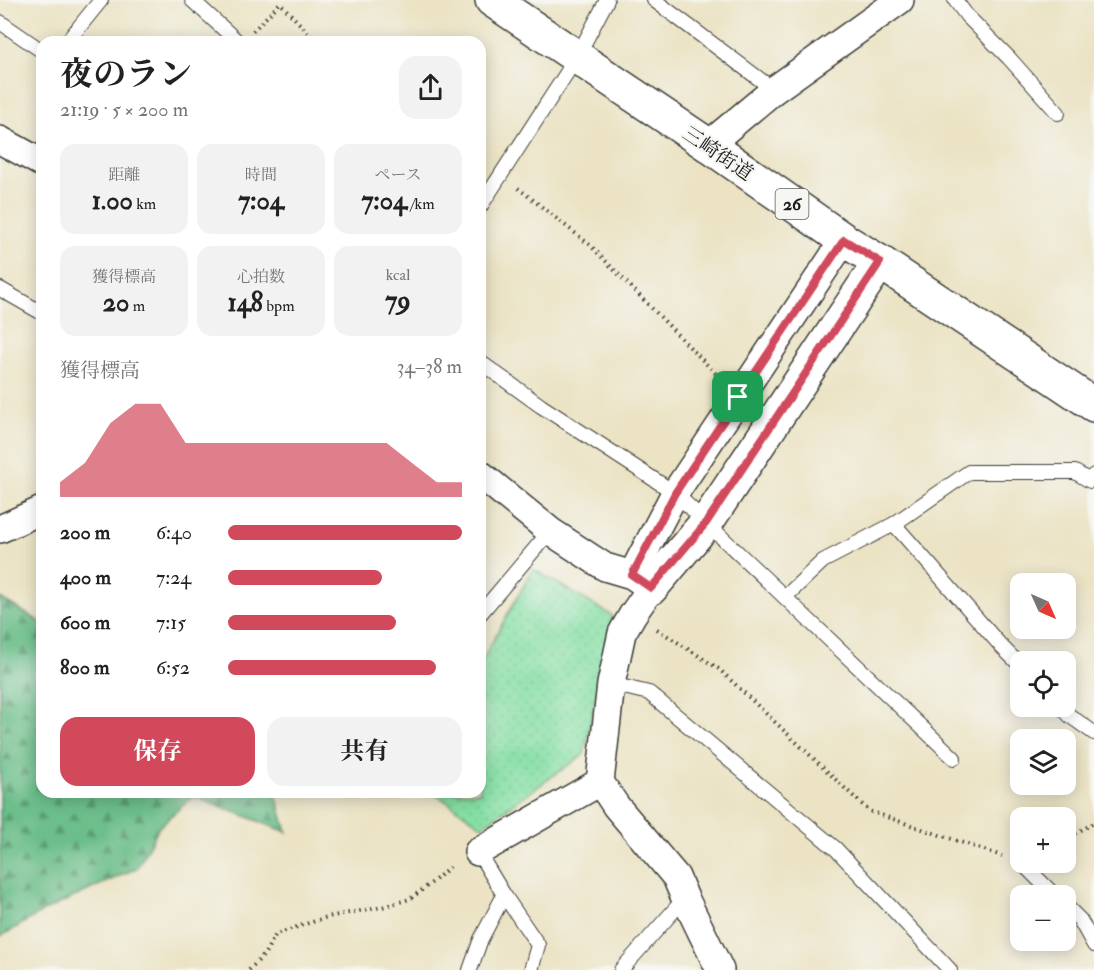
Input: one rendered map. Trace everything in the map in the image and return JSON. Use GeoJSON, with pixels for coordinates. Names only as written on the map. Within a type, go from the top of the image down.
{"type":"FeatureCollection","features":[{"type":"Feature","properties":{"kind":"main road","name":"三崎街道"},"geometry":{"type":"LineString","coordinates":[[492,0],[708,145],[844,240],[1094,405]]}},
{"type":"Feature","properties":{"kind":"main road"},"geometry":{"type":"LineString","coordinates":[[639,592],[706,523],[880,262]]}},
{"type":"Feature","properties":{"kind":"street"},"geometry":{"type":"LineString","coordinates":[[708,145],[774,90],[900,0]]}},
{"type":"Feature","properties":{"kind":"street"},"geometry":{"type":"LineString","coordinates":[[0,140],[36,160]]}},
{"type":"Feature","properties":{"kind":"street"},"geometry":{"type":"LineString","coordinates":[[720,970],[676,877],[616,806],[600,782],[611,684],[622,633],[675,493],[844,240]]}},
{"type":"Feature","properties":{"kind":"street"},"geometry":{"type":"LineString","coordinates":[[486,479],[550,531],[639,592]]}},
{"type":"Feature","properties":{"kind":"street"},"geometry":{"type":"LineString","coordinates":[[0,529],[36,513]]}},
{"type":"Feature","properties":{"kind":"street"},"geometry":{"type":"LineString","coordinates":[[478,852],[600,782]]}},
{"type":"Feature","properties":{"kind":"lane"},"geometry":{"type":"LineString","coordinates":[[72,36],[101,0]]}},
{"type":"Feature","properties":{"kind":"lane"},"geometry":{"type":"LineString","coordinates":[[192,0],[231,36]]}},
{"type":"Feature","properties":{"kind":"lane"},"geometry":{"type":"LineString","coordinates":[[486,197],[577,57],[607,0]]}},
{"type":"Feature","properties":{"kind":"lane"},"geometry":{"type":"LineString","coordinates":[[654,0],[774,90]]}},
{"type":"Feature","properties":{"kind":"lane"},"geometry":{"type":"LineString","coordinates":[[955,0],[967,16],[1009,58],[1058,113]]}},
{"type":"Feature","properties":{"kind":"lane"},"geometry":{"type":"LineString","coordinates":[[0,22],[36,47]]}},
{"type":"Feature","properties":{"kind":"lane"},"geometry":{"type":"LineString","coordinates":[[0,289],[36,310]]}},
{"type":"Feature","properties":{"kind":"lane"},"geometry":{"type":"LineString","coordinates":[[486,366],[541,406],[675,493],[954,759]]}},
{"type":"Feature","properties":{"kind":"lane"},"geometry":{"type":"LineString","coordinates":[[785,597],[823,561],[894,524],[969,472],[1075,472],[1090,481],[1094,476]]}},
{"type":"Feature","properties":{"kind":"lane"},"geometry":{"type":"LineString","coordinates":[[894,524],[1010,655]]}},
{"type":"Feature","properties":{"kind":"lane"},"geometry":{"type":"LineString","coordinates":[[486,607],[550,531]]}},
{"type":"Feature","properties":{"kind":"lane"},"geometry":{"type":"LineString","coordinates":[[611,684],[649,693],[827,842],[950,970]]}},
{"type":"Feature","properties":{"kind":"lane"},"geometry":{"type":"LineString","coordinates":[[1071,717],[1094,733]]}},
{"type":"Feature","properties":{"kind":"lane"},"geometry":{"type":"LineString","coordinates":[[478,852],[538,945],[531,970]]}},
{"type":"Feature","properties":{"kind":"lane"},"geometry":{"type":"LineString","coordinates":[[1030,873],[1043,885]]}},
{"type":"Feature","properties":{"kind":"lane"},"geometry":{"type":"LineString","coordinates":[[470,970],[481,939],[504,895]]}},
{"type":"Feature","properties":{"kind":"lane"},"geometry":{"type":"LineString","coordinates":[[621,970],[685,898]]}},
{"type":"Feature","properties":{"kind":"lane"},"geometry":{"type":"LineString","coordinates":[[1076,916],[1094,945]]}},
{"type":"Feature","properties":{"kind":"path"},"geometry":{"type":"LineString","coordinates":[[250,34],[280,3],[311,36]]}},
{"type":"Feature","properties":{"kind":"path"},"geometry":{"type":"LineString","coordinates":[[500,175],[590,245],[738,397]]}},
{"type":"Feature","properties":{"kind":"path"},"geometry":{"type":"LineString","coordinates":[[639,592],[869,812],[1010,858]]}},
{"type":"Feature","properties":{"kind":"path"},"geometry":{"type":"LineString","coordinates":[[1076,833],[1094,823]]}},
{"type":"Feature","properties":{"kind":"path"},"geometry":{"type":"LineString","coordinates":[[249,970],[264,955],[276,934],[327,916],[382,907],[410,899],[434,881]]}},
{"type":"Feature","properties":{"kind":"green space"},"geometry":{"type":"Polygon","coordinates":[[[533,569],[613,616],[584,754],[482,826],[442,798],[486,798],[486,653],[533,569]]]}},
{"type":"Feature","properties":{"kind":"green space"},"geometry":{"type":"Polygon","coordinates":[[[0,598],[36,619],[36,798],[191,798],[159,827],[137,868],[42,912],[0,937],[0,598]]]}},
{"type":"Feature","properties":{"kind":"green space"},"geometry":{"type":"Polygon","coordinates":[[[198,798],[277,798],[287,832],[198,798]]]}},
{"type":"Feature","properties":{"kind":"route"},"geometry":{"type":"LineString","coordinates":[[844,240],[880,262],[706,523],[651,588],[632,575],[675,493],[738,397],[844,240]]}}]}
